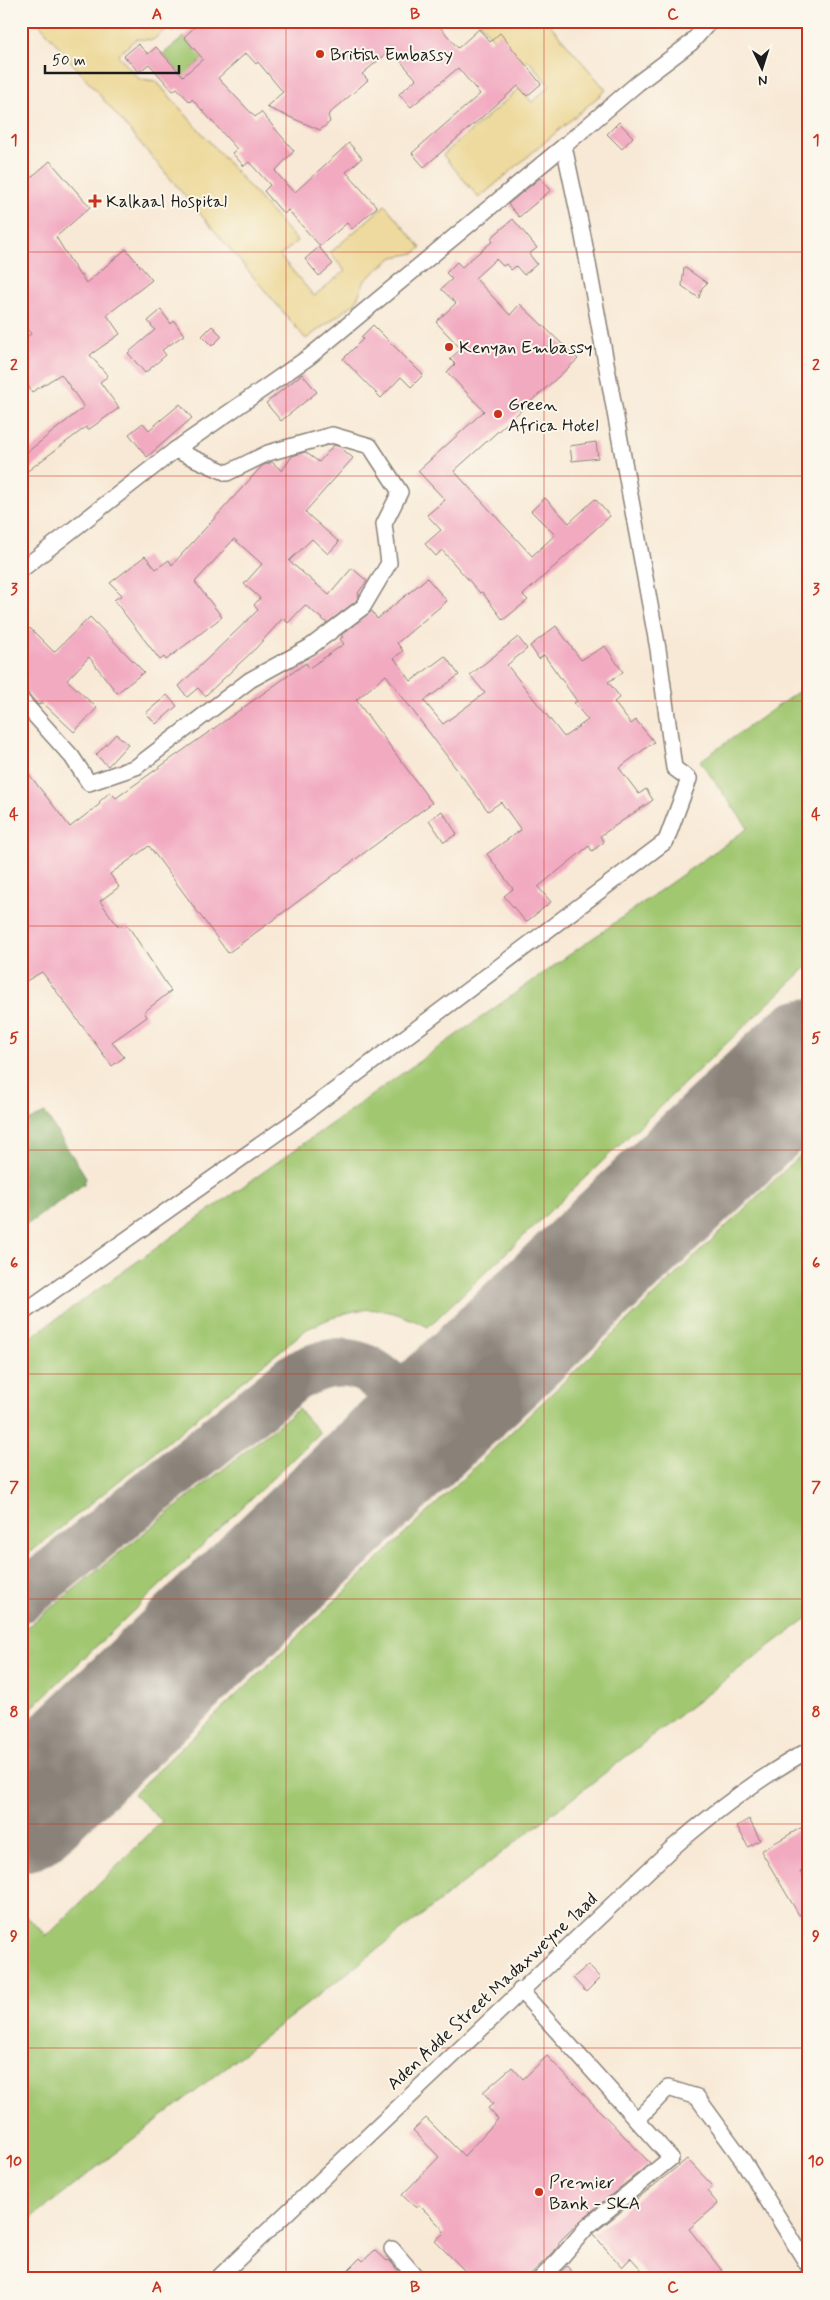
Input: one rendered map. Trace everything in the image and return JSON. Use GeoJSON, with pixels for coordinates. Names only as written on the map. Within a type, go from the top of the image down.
{"type":"FeatureCollection","features":[{"type":"Feature","properties":{"kind":"street"},"geometry":{"type":"LineString","coordinates":[[21,570],[175,450],[309,357],[638,83],[692,43],[710,21]]}},
{"type":"Feature","properties":{"kind":"street"},"geometry":{"type":"LineString","coordinates":[[21,1314],[294,1121],[666,842],[689,779],[674,768],[670,726],[656,639],[583,236],[564,146]]}},
{"type":"Feature","properties":{"kind":"street"},"geometry":{"type":"LineString","coordinates":[[21,700],[72,757],[89,783],[136,767],[250,680],[310,647],[363,607],[389,563],[384,524],[400,492],[370,446],[332,435],[268,453],[227,473],[175,450]]}},
{"type":"Feature","properties":{"kind":"street","name":"Aden Adde Street Madaxweyne 1aad"},"geometry":{"type":"LineString","coordinates":[[217,2279],[670,1850],[722,1805],[778,1766],[809,1750]]}},
{"type":"Feature","properties":{"kind":"street"},"geometry":{"type":"LineString","coordinates":[[520,1990],[671,2158],[587,2226],[559,2260],[540,2279]]}},
{"type":"Feature","properties":{"kind":"street"},"geometry":{"type":"LineString","coordinates":[[637,2120],[668,2088],[697,2097],[742,2159],[809,2267]]}},
{"type":"Feature","properties":{"kind":"street"},"geometry":{"type":"LineString","coordinates":[[392,2248],[416,2277],[422,2279]]}},
{"type":"Feature","properties":{"kind":"green space"},"geometry":{"type":"Polygon","coordinates":[[[184,37],[196,51],[206,56],[191,69],[186,80],[163,54],[184,37]]]}},
{"type":"Feature","properties":{"kind":"green space"},"geometry":{"type":"Polygon","coordinates":[[[809,684],[809,965],[428,1327],[395,1313],[367,1310],[340,1315],[307,1329],[21,1560],[21,1344],[748,828],[700,761],[809,684]]]}},
{"type":"Feature","properties":{"kind":"green space"},"geometry":{"type":"Polygon","coordinates":[[[21,1113],[27,1121],[45,1113],[86,1177],[84,1184],[21,1229],[21,1113]]]}},
{"type":"Feature","properties":{"kind":"green space"},"geometry":{"type":"Polygon","coordinates":[[[809,1147],[809,1617],[744,1665],[21,2226],[21,1911],[47,1936],[162,1821],[133,1794],[809,1147]]]}},
{"type":"Feature","properties":{"kind":"green space"},"geometry":{"type":"Polygon","coordinates":[[[298,1409],[320,1433],[21,1718],[21,1632],[298,1409]]]}},
{"type":"Feature","properties":{"kind":"sand"},"geometry":{"type":"Polygon","coordinates":[[[37,21],[175,21],[153,40],[136,39],[118,55],[139,79],[156,81],[297,241],[280,256],[314,296],[345,271],[330,253],[385,205],[421,248],[415,253],[393,257],[365,280],[355,303],[306,339],[37,21]]]}},
{"type":"Feature","properties":{"kind":"sand"},"geometry":{"type":"Polygon","coordinates":[[[478,21],[547,21],[606,90],[479,198],[443,155],[520,88],[532,102],[550,86],[528,60],[518,67],[478,21]]]}},
{"type":"Feature","properties":{"kind":"building"},"geometry":{"type":"Polygon","coordinates":[[[201,21],[435,21],[458,48],[479,29],[490,42],[500,33],[541,84],[527,96],[518,86],[424,167],[412,153],[480,94],[458,68],[411,107],[399,94],[416,79],[391,50],[362,74],[368,80],[328,115],[330,122],[320,130],[266,107],[283,92],[258,62],[256,64],[246,53],[218,78],[255,117],[261,112],[294,151],[275,171],[294,193],[349,143],[362,158],[346,172],[377,207],[352,229],[347,223],[320,246],[288,210],[284,214],[276,205],[264,191],[270,185],[249,162],[244,166],[232,153],[237,149],[192,99],[190,102],[177,88],[173,91],[149,64],[139,72],[124,56],[138,44],[148,54],[156,47],[183,76],[203,59],[184,37],[201,21]]]}},
{"type":"Feature","properties":{"kind":"building"},"geometry":{"type":"Polygon","coordinates":[[[619,122],[633,137],[622,149],[607,134],[619,122]]]}},
{"type":"Feature","properties":{"kind":"building"},"geometry":{"type":"Polygon","coordinates":[[[50,161],[90,207],[56,237],[86,283],[126,249],[152,280],[107,315],[120,334],[90,355],[108,376],[100,382],[119,408],[88,430],[86,427],[21,476],[21,457],[84,407],[61,374],[32,392],[21,375],[21,340],[31,334],[21,320],[21,186],[50,161]]]}},
{"type":"Feature","properties":{"kind":"building"},"geometry":{"type":"Polygon","coordinates":[[[540,178],[551,190],[519,217],[508,204],[540,178]]]}},
{"type":"Feature","properties":{"kind":"building"},"geometry":{"type":"Polygon","coordinates":[[[513,219],[537,248],[529,254],[537,264],[524,275],[516,266],[511,270],[506,264],[503,266],[496,259],[475,278],[510,315],[520,304],[578,359],[454,471],[532,556],[555,535],[531,511],[545,498],[569,523],[595,499],[610,516],[523,595],[528,600],[503,620],[482,592],[480,593],[442,550],[436,556],[425,544],[441,530],[427,515],[445,500],[418,471],[484,411],[447,372],[455,364],[450,359],[461,349],[436,322],[456,303],[441,289],[452,279],[446,273],[457,262],[462,267],[493,241],[491,238],[513,219]]]}},
{"type":"Feature","properties":{"kind":"building"},"geometry":{"type":"Polygon","coordinates":[[[319,247],[333,264],[319,276],[305,259],[319,247]]]}},
{"type":"Feature","properties":{"kind":"building"},"geometry":{"type":"Polygon","coordinates":[[[684,267],[707,283],[702,288],[699,298],[682,286],[684,267]]]}},
{"type":"Feature","properties":{"kind":"building"},"geometry":{"type":"Polygon","coordinates":[[[161,310],[171,324],[174,321],[184,335],[162,350],[166,355],[145,373],[128,353],[155,330],[148,321],[161,310]]]}},
{"type":"Feature","properties":{"kind":"building"},"geometry":{"type":"Polygon","coordinates":[[[373,325],[423,375],[411,387],[401,377],[381,398],[343,359],[363,339],[361,337],[373,325]]]}},
{"type":"Feature","properties":{"kind":"building"},"geometry":{"type":"Polygon","coordinates":[[[212,326],[222,336],[212,346],[202,336],[212,326]]]}},
{"type":"Feature","properties":{"kind":"building"},"geometry":{"type":"Polygon","coordinates":[[[302,374],[317,392],[281,421],[266,403],[302,374]]]}},
{"type":"Feature","properties":{"kind":"building"},"geometry":{"type":"Polygon","coordinates":[[[180,404],[192,418],[147,457],[129,434],[143,423],[149,430],[180,404]]]}},
{"type":"Feature","properties":{"kind":"building"},"geometry":{"type":"Polygon","coordinates":[[[596,442],[598,458],[572,461],[570,446],[596,442]]]}},
{"type":"Feature","properties":{"kind":"building"},"geometry":{"type":"Polygon","coordinates":[[[334,445],[340,447],[353,458],[305,512],[339,542],[328,554],[312,539],[289,561],[329,595],[352,568],[367,581],[358,593],[356,601],[327,623],[305,605],[288,623],[283,618],[256,648],[205,696],[198,688],[187,697],[179,686],[258,610],[254,605],[260,598],[244,584],[262,564],[234,539],[195,582],[222,617],[166,660],[164,657],[160,660],[114,600],[122,595],[110,583],[145,556],[156,569],[169,560],[172,565],[262,466],[272,462],[282,471],[292,456],[305,452],[319,462],[334,445]]]}},
{"type":"Feature","properties":{"kind":"building"},"geometry":{"type":"Polygon","coordinates":[[[427,578],[447,601],[397,643],[403,651],[394,658],[411,681],[445,656],[459,675],[424,701],[443,724],[485,693],[470,675],[518,637],[527,649],[507,665],[564,737],[588,720],[574,703],[577,701],[544,655],[539,659],[530,646],[556,626],[581,660],[605,646],[623,672],[608,682],[620,697],[614,702],[631,724],[636,720],[654,742],[619,768],[639,794],[646,789],[653,800],[600,836],[604,842],[592,851],[589,846],[538,887],[551,902],[526,922],[504,896],[513,889],[487,854],[521,830],[501,802],[488,811],[386,675],[356,700],[432,803],[228,953],[149,846],[110,874],[119,887],[100,901],[117,925],[128,926],[171,991],[144,1012],[147,1017],[112,1042],[124,1057],[112,1066],[42,972],[21,984],[21,864],[29,859],[21,849],[21,764],[70,827],[100,804],[99,802],[110,792],[116,798],[306,663],[309,668],[344,644],[340,639],[343,637],[341,635],[372,611],[377,619],[427,578]]]}},
{"type":"Feature","properties":{"kind":"building"},"geometry":{"type":"Polygon","coordinates":[[[90,617],[144,672],[117,693],[89,657],[67,680],[97,708],[74,732],[43,703],[38,705],[28,693],[21,691],[21,685],[27,678],[21,673],[21,637],[30,628],[54,652],[90,617]]]}},
{"type":"Feature","properties":{"kind":"building"},"geometry":{"type":"Polygon","coordinates":[[[167,695],[177,706],[156,724],[146,713],[167,695]]]}},
{"type":"Feature","properties":{"kind":"building"},"geometry":{"type":"Polygon","coordinates":[[[116,734],[128,744],[108,766],[96,755],[116,734]]]}},
{"type":"Feature","properties":{"kind":"building"},"geometry":{"type":"Polygon","coordinates":[[[442,811],[457,834],[444,842],[429,820],[442,811]]]}},
{"type":"Feature","properties":{"kind":"building"},"geometry":{"type":"Polygon","coordinates":[[[749,1819],[760,1840],[748,1847],[737,1826],[749,1819]]]}},
{"type":"Feature","properties":{"kind":"building"},"geometry":{"type":"Polygon","coordinates":[[[809,1823],[809,1867],[800,1872],[809,1887],[809,1909],[799,1915],[761,1851],[809,1823]]]}},
{"type":"Feature","properties":{"kind":"building"},"geometry":{"type":"Polygon","coordinates":[[[588,1965],[600,1978],[586,1992],[573,1978],[588,1965]]]}},
{"type":"Feature","properties":{"kind":"building"},"geometry":{"type":"Polygon","coordinates":[[[547,2056],[650,2163],[581,2220],[558,2243],[559,2245],[552,2254],[525,2279],[473,2279],[435,2241],[444,2233],[442,2228],[419,2205],[416,2208],[402,2195],[439,2157],[413,2130],[426,2118],[464,2156],[498,2119],[488,2108],[493,2104],[483,2092],[512,2067],[523,2079],[547,2056]]]}},
{"type":"Feature","properties":{"kind":"building"},"geometry":{"type":"Polygon","coordinates":[[[687,2159],[713,2186],[707,2191],[718,2204],[689,2229],[724,2273],[716,2279],[650,2279],[631,2258],[622,2267],[593,2234],[687,2159]]]}},
{"type":"Feature","properties":{"kind":"building"},"geometry":{"type":"Polygon","coordinates":[[[375,2250],[387,2261],[389,2260],[405,2279],[339,2279],[360,2258],[363,2261],[375,2250]]]}},
{"type":"Feature","properties":{"kind":"building"},"geometry":{"type":"Polygon","coordinates":[[[567,2266],[578,2279],[560,2279],[557,2275],[567,2266]]]}},
{"type":"Feature","properties":{"kind":"taxiway"},"geometry":{"type":"LineString","coordinates":[[21,1598],[293,1378],[316,1367],[335,1363],[353,1364],[368,1370],[397,1392],[428,1423]]}},
{"type":"Feature","properties":{"kind":"runway"},"geometry":{"type":"LineString","coordinates":[[21,1811],[809,1059]]}},
{"type":"Feature","properties":{"kind":"place","name":"British Embassy"},"geometry":{"type":"Point","coordinates":[320,54]}},
{"type":"Feature","properties":{"kind":"place","name":"Kalkaal Hospital"},"geometry":{"type":"Point","coordinates":[95,201]}},
{"type":"Feature","properties":{"kind":"place","name":"Kenyan Embassy"},"geometry":{"type":"Point","coordinates":[449,347]}},
{"type":"Feature","properties":{"kind":"place","name":"Green Africa Hotel"},"geometry":{"type":"Point","coordinates":[498,414]}},
{"type":"Feature","properties":{"kind":"place","name":"Premier Bank - SKA"},"geometry":{"type":"Point","coordinates":[539,2192]}}]}
